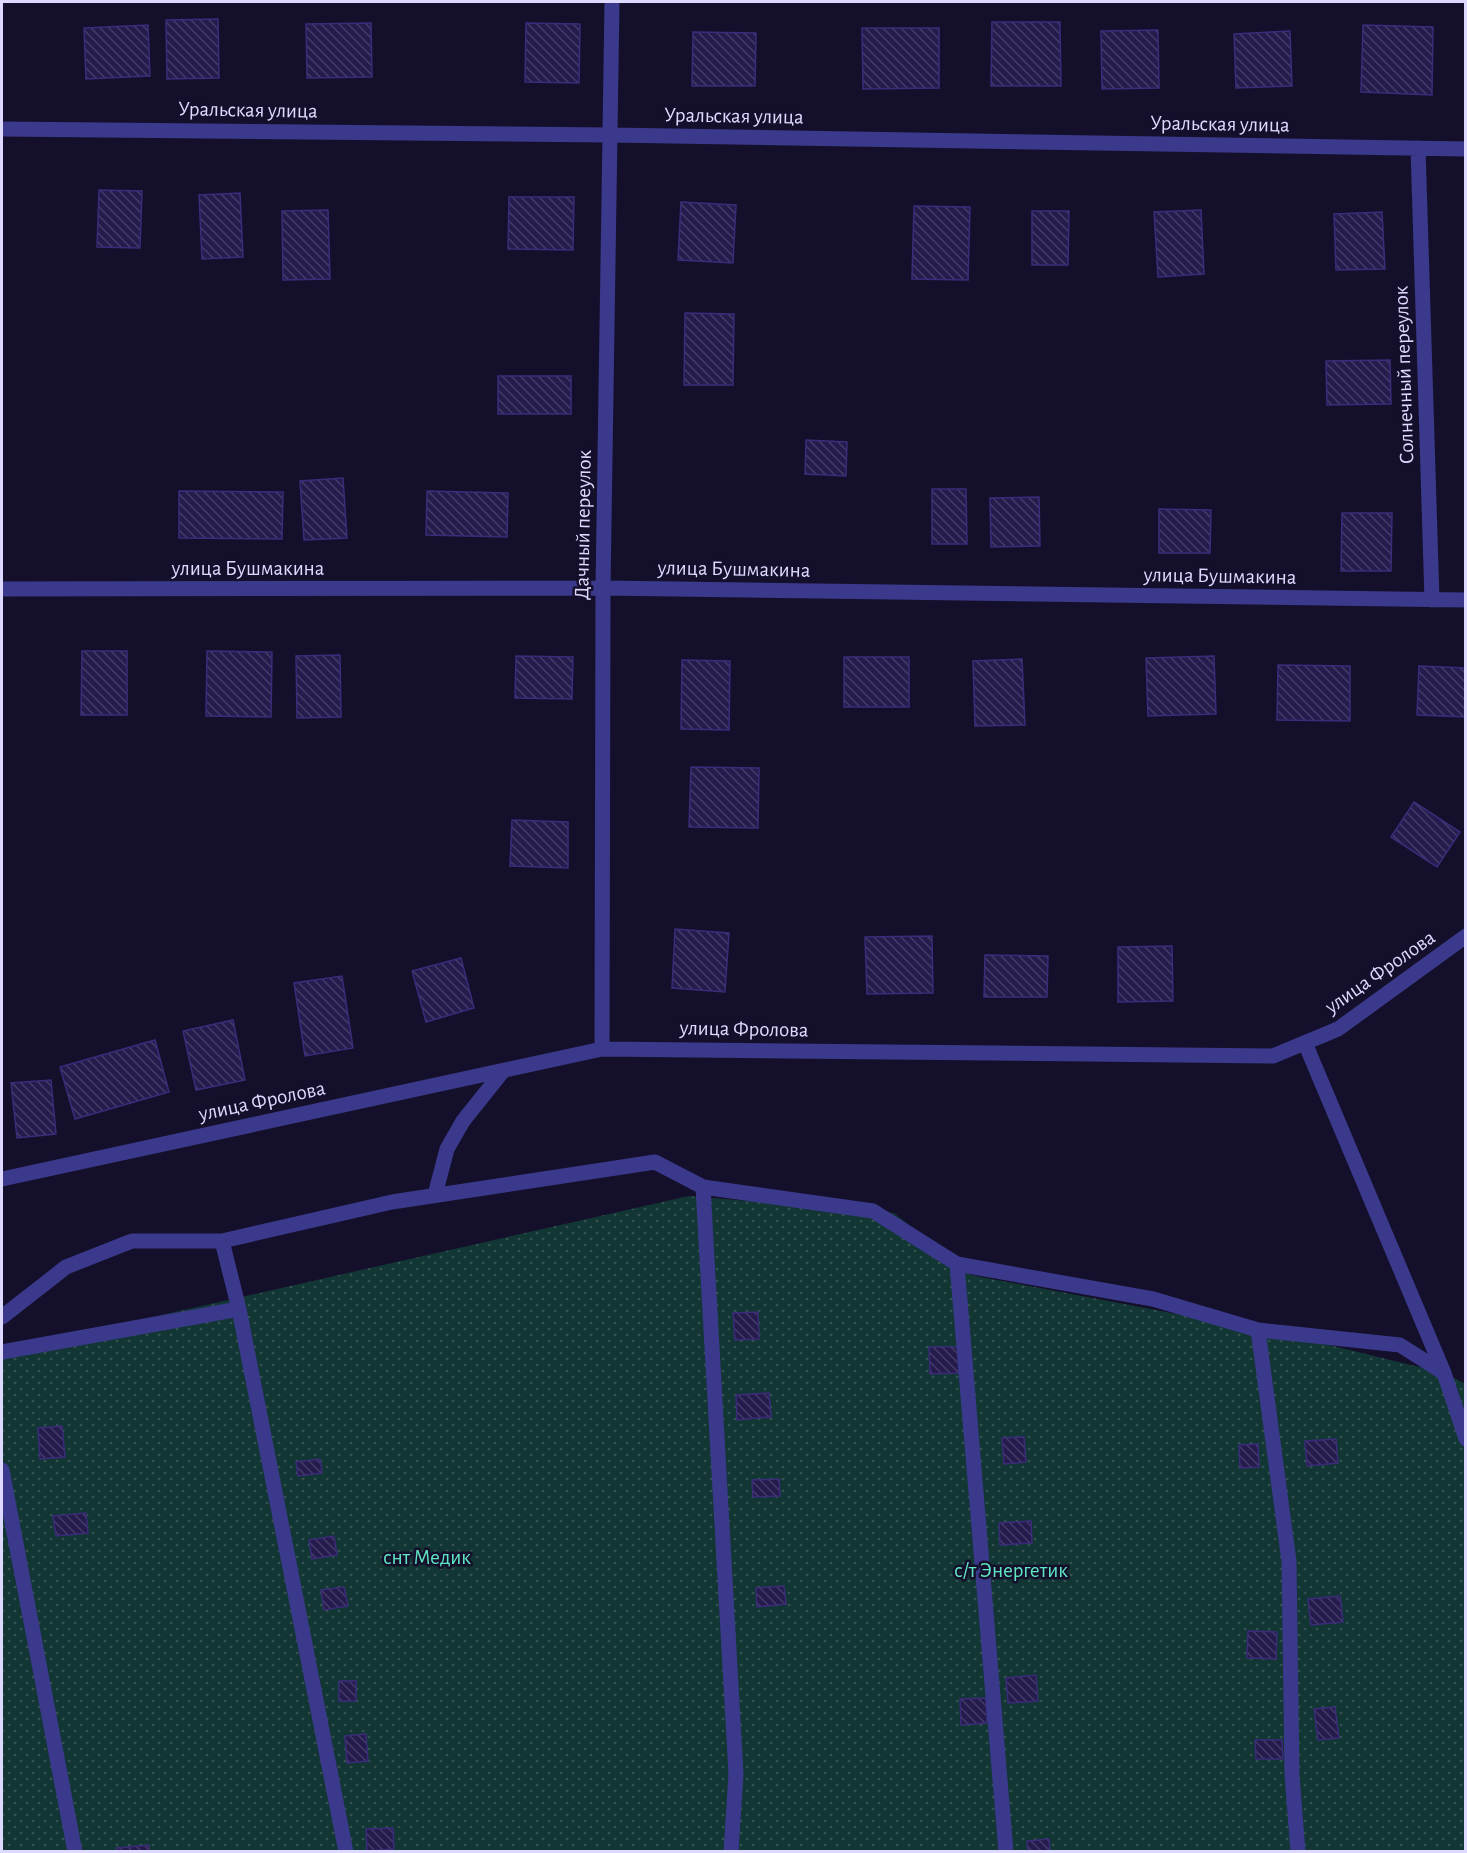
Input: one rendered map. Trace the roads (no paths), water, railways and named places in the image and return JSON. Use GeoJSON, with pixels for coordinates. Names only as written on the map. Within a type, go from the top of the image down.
{"type":"FeatureCollection","features":[{"type":"Feature","properties":{"kind":"street","name":"Дачный переулок"},"geometry":{"type":"LineString","coordinates":[[602,1049],[603,588],[612,2]]}},
{"type":"Feature","properties":{"kind":"street","name":"Уральская улица"},"geometry":{"type":"LineString","coordinates":[[2,129],[610,135],[1466,149]]}},
{"type":"Feature","properties":{"kind":"street","name":"Солнечный переулок"},"geometry":{"type":"LineString","coordinates":[[1418,148],[1432,600]]}},
{"type":"Feature","properties":{"kind":"street","name":"улица Бушмакина"},"geometry":{"type":"LineString","coordinates":[[2,589],[603,588],[1466,600]]}},
{"type":"Feature","properties":{"kind":"street","name":"улица Фролова"},"geometry":{"type":"LineString","coordinates":[[2,1179],[602,1049],[1273,1056],[1338,1029],[1466,936]]}},
{"type":"Feature","properties":{"kind":"street"},"geometry":{"type":"LineString","coordinates":[[1305,1043],[1444,1373],[1466,1439]]}},
{"type":"Feature","properties":{"kind":"street"},"geometry":{"type":"LineString","coordinates":[[435,1195],[447,1149],[463,1121],[503,1071]]}},
{"type":"Feature","properties":{"kind":"street"},"geometry":{"type":"LineString","coordinates":[[2,1317],[66,1266],[132,1241],[222,1241],[393,1202],[655,1162],[703,1187],[873,1211],[957,1264],[1153,1299],[1258,1330],[1400,1345],[1444,1373]]}},
{"type":"Feature","properties":{"kind":"street"},"geometry":{"type":"LineString","coordinates":[[703,1187],[736,1774],[731,1851]]}},
{"type":"Feature","properties":{"kind":"street"},"geometry":{"type":"LineString","coordinates":[[222,1241],[239,1309],[346,1851]]}},
{"type":"Feature","properties":{"kind":"street"},"geometry":{"type":"LineString","coordinates":[[957,1264],[1006,1851]]}},
{"type":"Feature","properties":{"kind":"street"},"geometry":{"type":"LineString","coordinates":[[2,1352],[239,1309]]}},
{"type":"Feature","properties":{"kind":"street"},"geometry":{"type":"LineString","coordinates":[[1258,1330],[1289,1562],[1292,1775],[1298,1851]]}},
{"type":"Feature","properties":{"kind":"street"},"geometry":{"type":"LineString","coordinates":[[2,1470],[75,1851]]}},
{"type":"Feature","properties":{"kind":"park label","name":"снт Медик"},"geometry":{"type":"Point","coordinates":[427,1557]}},
{"type":"Feature","properties":{"kind":"park label","name":"с/т Энергетик"},"geometry":{"type":"Point","coordinates":[1011,1570]}}]}
